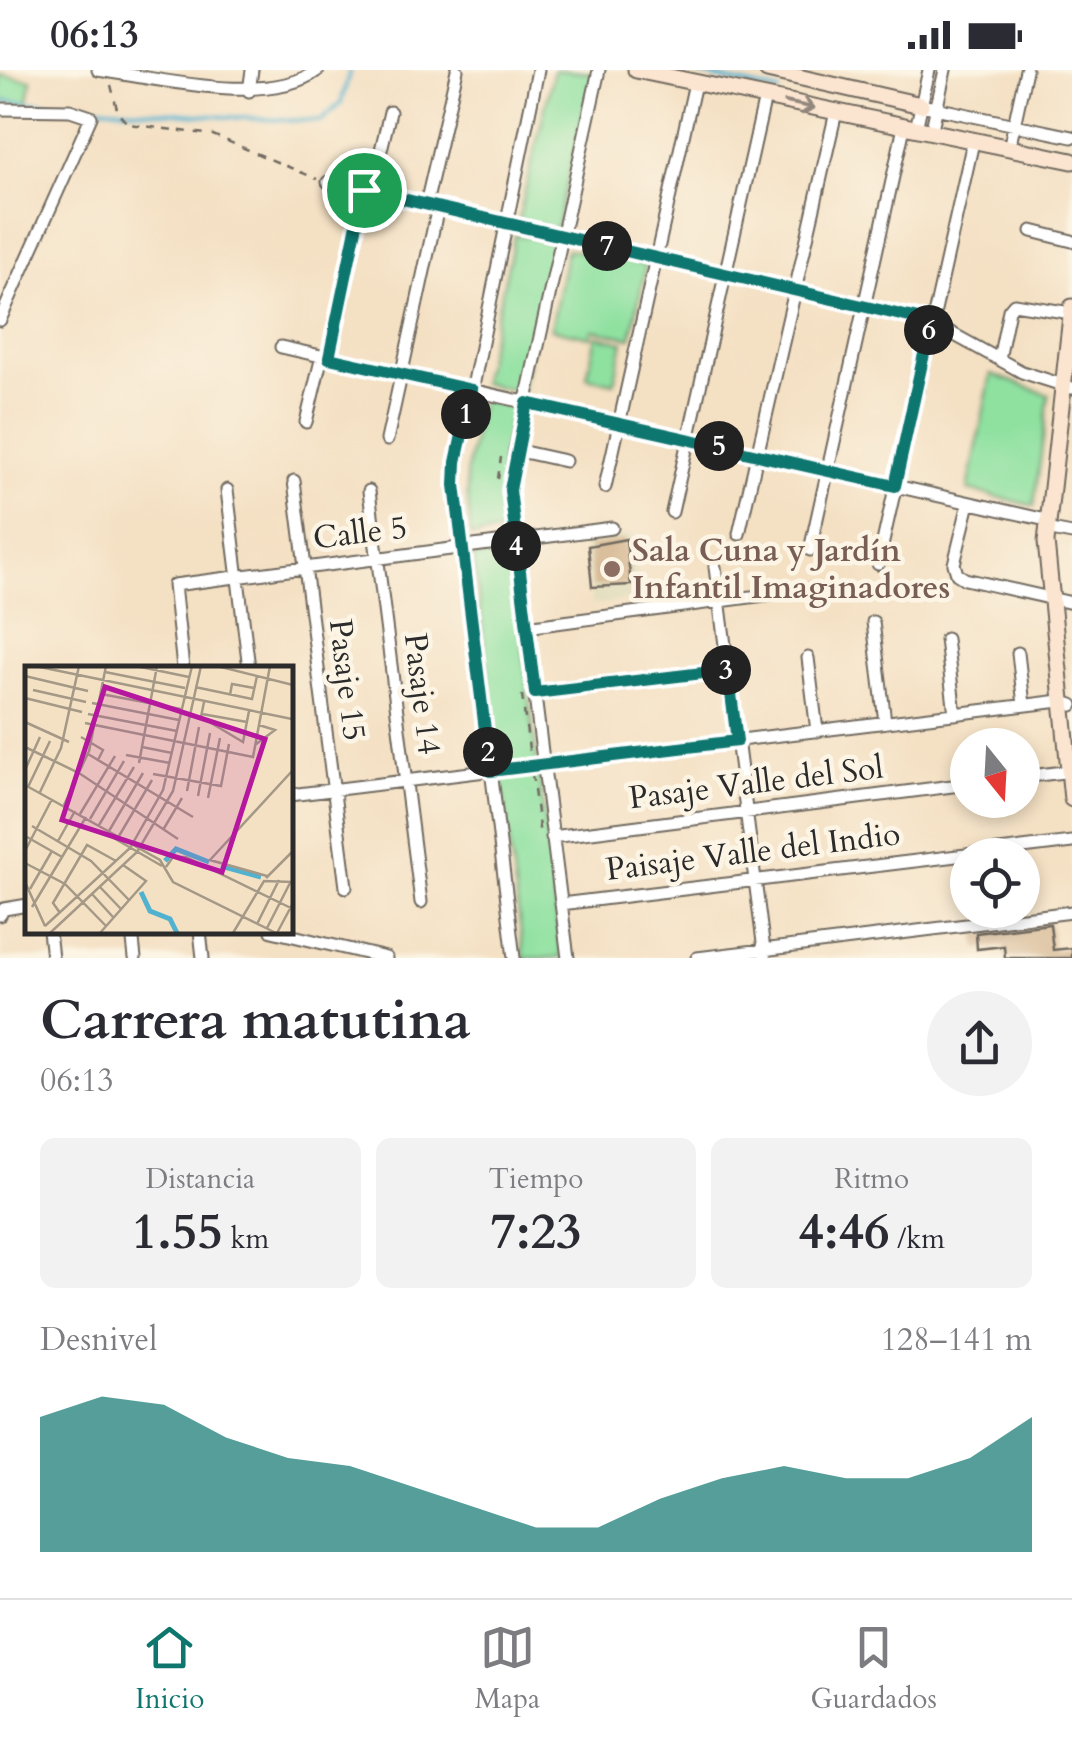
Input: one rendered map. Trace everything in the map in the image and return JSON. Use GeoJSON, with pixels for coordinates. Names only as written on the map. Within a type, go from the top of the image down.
{"type":"FeatureCollection","features":[{"type":"Feature","properties":{"kind":"street"},"geometry":{"type":"LineString","coordinates":[[105,70],[182,76],[248,91],[296,82],[318,70]]}},
{"type":"Feature","properties":{"kind":"street"},"geometry":{"type":"LineString","coordinates":[[248,91],[252,70]]}},
{"type":"Feature","properties":{"kind":"street"},"geometry":{"type":"LineString","coordinates":[[387,440],[458,70]]}},
{"type":"Feature","properties":{"kind":"street"},"geometry":{"type":"LineString","coordinates":[[514,958],[454,474],[538,70]]}},
{"type":"Feature","properties":{"kind":"street"},"geometry":{"type":"LineString","coordinates":[[568,958],[547,840],[528,692],[526,627],[509,449],[527,403],[599,70]]}},
{"type":"Feature","properties":{"kind":"street"},"geometry":{"type":"LineString","coordinates":[[636,70],[1072,161]]}},
{"type":"Feature","properties":{"kind":"street"},"geometry":{"type":"LineString","coordinates":[[767,70],[1072,137]]}},
{"type":"Feature","properties":{"kind":"street"},"geometry":{"type":"LineString","coordinates":[[929,106],[930,70]]}},
{"type":"Feature","properties":{"kind":"street"},"geometry":{"type":"LineString","coordinates":[[810,550],[864,306],[917,130],[945,70]]}},
{"type":"Feature","properties":{"kind":"street"},"geometry":{"type":"LineString","coordinates":[[1009,149],[1026,70]]}},
{"type":"Feature","properties":{"kind":"street"},"geometry":{"type":"LineString","coordinates":[[606,487],[695,82]]}},
{"type":"Feature","properties":{"kind":"street"},"geometry":{"type":"LineString","coordinates":[[672,512],[765,97]]}},
{"type":"Feature","properties":{"kind":"street"},"geometry":{"type":"LineString","coordinates":[[0,109],[70,110],[91,116],[0,320]]}},
{"type":"Feature","properties":{"kind":"street"},"geometry":{"type":"LineString","coordinates":[[306,422],[390,112]]}},
{"type":"Feature","properties":{"kind":"street"},"geometry":{"type":"LineString","coordinates":[[739,534],[836,112]]}},
{"type":"Feature","properties":{"kind":"street"},"geometry":{"type":"LineString","coordinates":[[878,564],[973,142]]}},
{"type":"Feature","properties":{"kind":"street"},"geometry":{"type":"LineString","coordinates":[[328,182],[931,322],[1022,372],[1067,387]]}},
{"type":"Feature","properties":{"kind":"street"},"geometry":{"type":"LineString","coordinates":[[1032,231],[1072,241]]}},
{"type":"Feature","properties":{"kind":"street"},"geometry":{"type":"LineString","coordinates":[[1000,359],[1009,310],[1014,304],[1072,310],[1067,387],[1046,525],[1050,599],[1066,703],[1072,798]]}},
{"type":"Feature","properties":{"kind":"street"},"geometry":{"type":"LineString","coordinates":[[281,348],[969,503],[1072,534]]}},
{"type":"Feature","properties":{"kind":"street"},"geometry":{"type":"LineString","coordinates":[[509,449],[565,461]]}},
{"type":"Feature","properties":{"kind":"street","name":"Pasaje 15"},"geometry":{"type":"LineString","coordinates":[[294,481],[346,887]]}},
{"type":"Feature","properties":{"kind":"street"},"geometry":{"type":"LineString","coordinates":[[227,490],[249,666]]}},
{"type":"Feature","properties":{"kind":"street","name":"Pasaje 14"},"geometry":{"type":"LineString","coordinates":[[369,492],[421,902]]}},
{"type":"Feature","properties":{"kind":"street"},"geometry":{"type":"LineString","coordinates":[[969,503],[954,564],[957,574],[1072,603]]}},
{"type":"Feature","properties":{"kind":"street","name":"Calle 5"},"geometry":{"type":"LineString","coordinates":[[183,666],[174,585],[612,528]]}},
{"type":"Feature","properties":{"kind":"street"},"geometry":{"type":"LineString","coordinates":[[715,567],[764,954]]}},
{"type":"Feature","properties":{"kind":"street"},"geometry":{"type":"LineString","coordinates":[[526,627],[811,589]]}},
{"type":"Feature","properties":{"kind":"street"},"geometry":{"type":"LineString","coordinates":[[873,622],[885,722]]}},
{"type":"Feature","properties":{"kind":"street"},"geometry":{"type":"LineString","coordinates":[[946,639],[955,714]]}},
{"type":"Feature","properties":{"kind":"street"},"geometry":{"type":"LineString","coordinates":[[1018,653],[1024,706]]}},
{"type":"Feature","properties":{"kind":"street"},"geometry":{"type":"LineString","coordinates":[[808,658],[816,731]]}},
{"type":"Feature","properties":{"kind":"street"},"geometry":{"type":"LineString","coordinates":[[528,692],[728,670]]}},
{"type":"Feature","properties":{"kind":"street"},"geometry":{"type":"LineString","coordinates":[[292,795],[1066,703]]}},
{"type":"Feature","properties":{"kind":"street"},"geometry":{"type":"LineString","coordinates":[[1040,775],[1070,771]]}},
{"type":"Feature","properties":{"kind":"street","name":"Pasaje Valle del Sol"},"geometry":{"type":"LineString","coordinates":[[547,840],[950,786]]}},
{"type":"Feature","properties":{"kind":"street","name":"Paisaje Valle del Indio"},"geometry":{"type":"LineString","coordinates":[[561,904],[1072,842]]}},
{"type":"Feature","properties":{"kind":"street"},"geometry":{"type":"LineString","coordinates":[[0,915],[4,909],[25,906]]}},
{"type":"Feature","properties":{"kind":"street"},"geometry":{"type":"LineString","coordinates":[[697,958],[764,954],[1072,912]]}},
{"type":"Feature","properties":{"kind":"street"},"geometry":{"type":"LineString","coordinates":[[49,933],[52,958]]}},
{"type":"Feature","properties":{"kind":"street"},"geometry":{"type":"LineString","coordinates":[[132,933],[134,958]]}},
{"type":"Feature","properties":{"kind":"street"},"geometry":{"type":"LineString","coordinates":[[200,933],[203,958]]}},
{"type":"Feature","properties":{"kind":"street"},"geometry":{"type":"LineString","coordinates":[[284,933],[386,958]]}},
{"type":"Feature","properties":{"kind":"path"},"geometry":{"type":"LineString","coordinates":[[105,70],[118,112],[128,124],[213,135],[305,176],[328,182]]}},
{"type":"Feature","properties":{"kind":"path"},"geometry":{"type":"LineString","coordinates":[[498,493],[509,449]]}},
{"type":"Feature","properties":{"kind":"path"},"geometry":{"type":"LineString","coordinates":[[528,692],[547,840]]}},
{"type":"Feature","properties":{"kind":"shaded area","name":"Sala Cuna y Jardín Infantil Imaginadores"},"geometry":{"type":"Polygon","coordinates":[[[633,534],[641,598],[592,605],[584,541],[633,534]]]}},
{"type":"Feature","properties":{"kind":"green space"},"geometry":{"type":"Polygon","coordinates":[[[554,70],[593,73],[556,229],[518,220],[554,70]]]}},
{"type":"Feature","properties":{"kind":"green space"},"geometry":{"type":"Polygon","coordinates":[[[0,75],[31,80],[28,102],[0,100],[0,75]]]}},
{"type":"Feature","properties":{"kind":"green space"},"geometry":{"type":"Polygon","coordinates":[[[515,234],[555,243],[521,392],[481,383],[515,234]]]}},
{"type":"Feature","properties":{"kind":"green space"},"geometry":{"type":"Polygon","coordinates":[[[567,249],[646,265],[631,338],[593,330],[591,337],[551,329],[567,249]]]}},
{"type":"Feature","properties":{"kind":"green space"},"geometry":{"type":"Polygon","coordinates":[[[596,336],[623,342],[614,383],[587,377],[596,336]]]}},
{"type":"Feature","properties":{"kind":"green space"},"geometry":{"type":"Polygon","coordinates":[[[991,374],[1049,395],[1034,506],[968,490],[991,374]]]}},
{"type":"Feature","properties":{"kind":"green space"},"geometry":{"type":"Polygon","coordinates":[[[481,400],[518,408],[501,482],[506,531],[471,537],[466,475],[481,400]]]}},
{"type":"Feature","properties":{"kind":"green space"},"geometry":{"type":"Polygon","coordinates":[[[511,553],[562,958],[524,958],[473,557],[511,553]]]}},
{"type":"Feature","properties":{"kind":"building"},"geometry":{"type":"Polygon","coordinates":[[[626,539],[631,585],[592,587],[588,546],[626,539]]]}},
{"type":"Feature","properties":{"kind":"building"},"geometry":{"type":"Polygon","coordinates":[[[1050,924],[1053,950],[1072,948],[1072,958],[1005,958],[1004,946],[977,949],[976,933],[1050,924]]]}},
{"type":"Feature","properties":{"kind":"waterway"},"geometry":{"type":"LineString","coordinates":[[0,102],[321,121],[341,103],[350,70]]}},
{"type":"Feature","properties":{"kind":"waterway"},"geometry":{"type":"LineString","coordinates":[[681,70],[779,92]]}},
{"type":"Feature","properties":{"kind":"place","name":"Sala Cuna y Jardín Infantil Imaginadores"},"geometry":{"type":"Point","coordinates":[612,569]}},
{"type":"Feature","properties":{"kind":"route"},"geometry":{"type":"LineString","coordinates":[[364,190],[931,322],[895,486],[527,403],[510,490],[535,693],[728,670],[737,741],[490,771],[455,485],[456,462],[472,390],[329,358],[364,190]]}}]}
